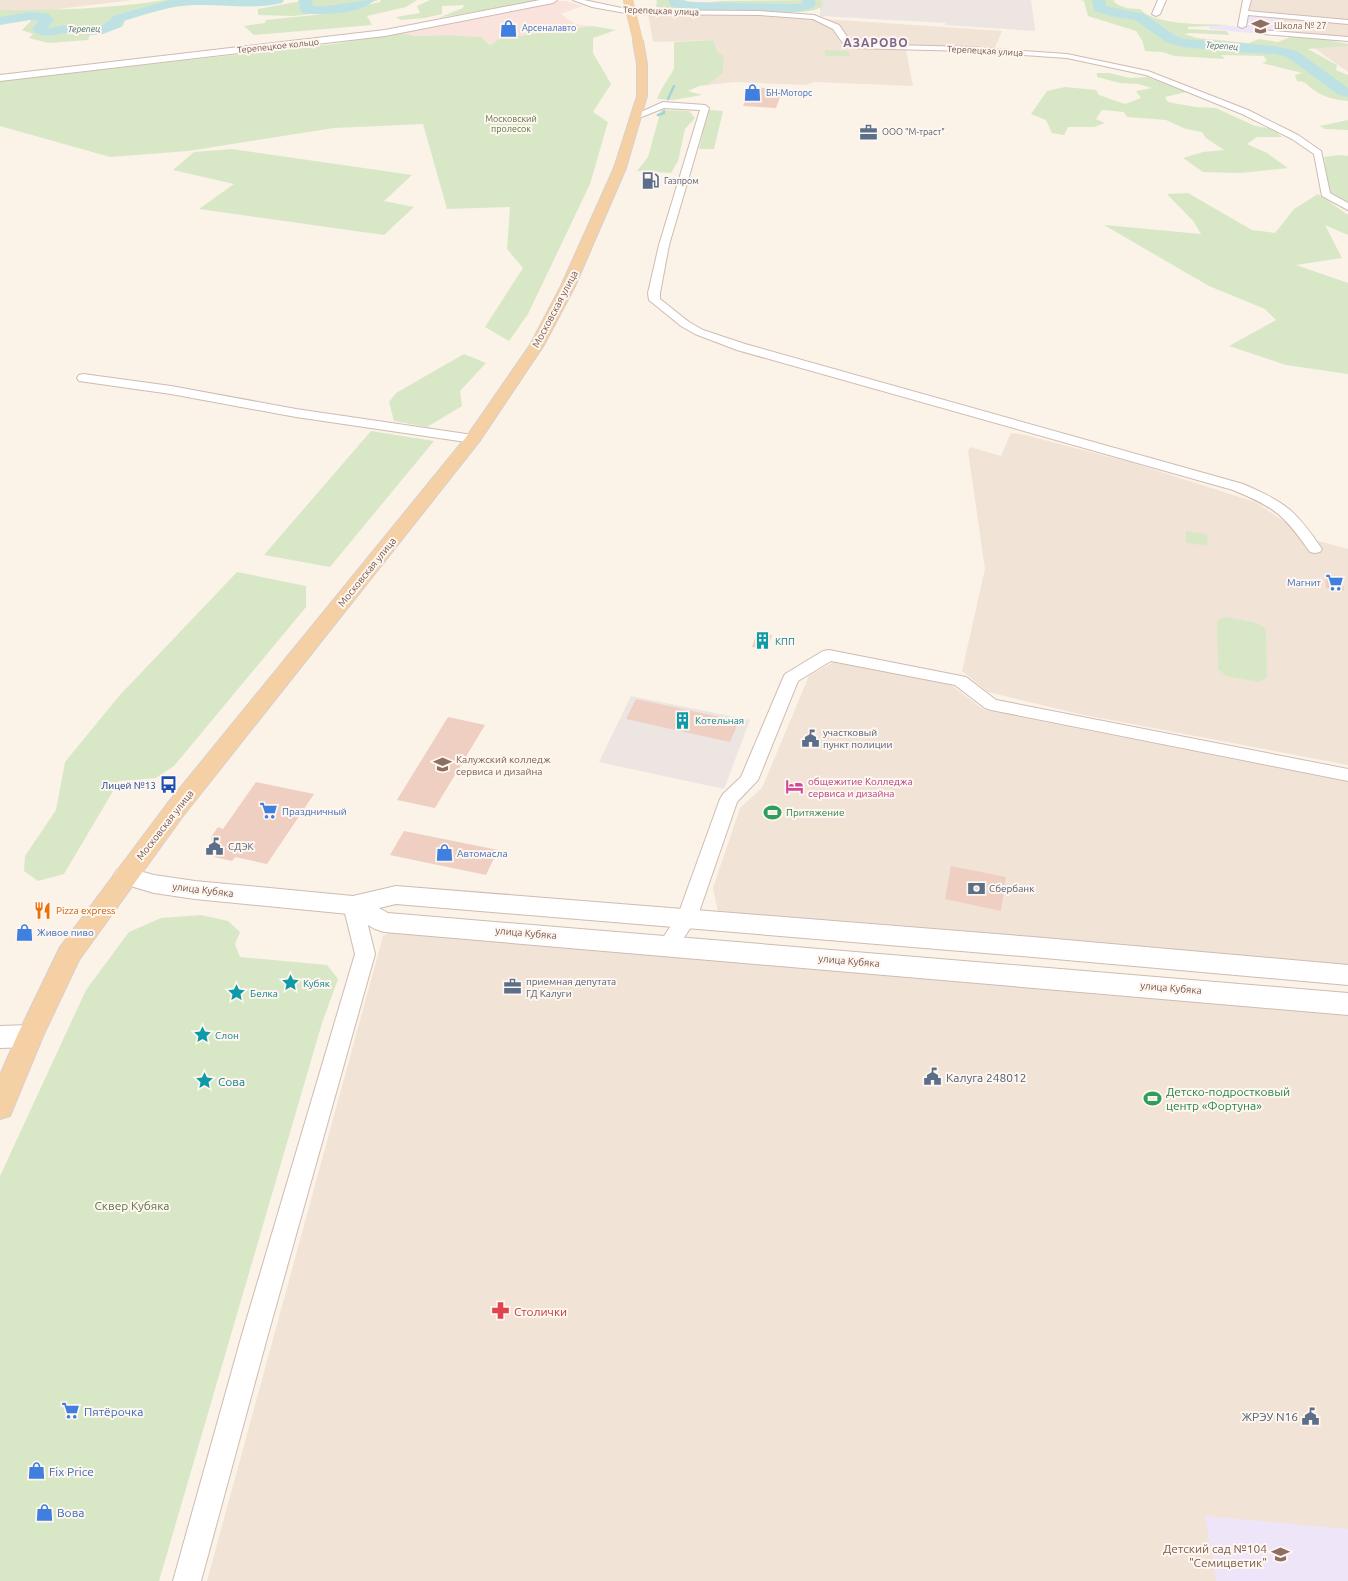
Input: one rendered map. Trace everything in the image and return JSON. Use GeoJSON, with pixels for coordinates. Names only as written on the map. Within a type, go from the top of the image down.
{"type":"FeatureCollection","features":[{"type":"Feature","properties":{"kind":"main road","name":"Московская улица"},"geometry":{"type":"LineString","coordinates":[[0,1106],[30,1036],[69,954],[175,810],[473,440],[537,345],[568,286],[620,168],[636,116],[652,100],[642,64],[638,40],[628,0]]}},
{"type":"Feature","properties":{"kind":"street","name":"Терепецкое кольцо"},"geometry":{"type":"LineString","coordinates":[[0,78],[385,33],[553,0]]}},
{"type":"Feature","properties":{"kind":"street","name":"Терепецкая улица"},"geometry":{"type":"LineString","coordinates":[[577,0],[592,5],[631,12],[759,13],[814,17],[836,27],[845,40],[853,46],[968,49],[1067,56],[1148,73],[1245,112],[1295,137],[1318,154],[1325,194],[1348,207]]}},
{"type":"Feature","properties":{"kind":"street"},"geometry":{"type":"LineString","coordinates":[[1156,14],[1162,0]]}},
{"type":"Feature","properties":{"kind":"street"},"geometry":{"type":"LineString","coordinates":[[1242,26],[1246,0]]}},
{"type":"Feature","properties":{"kind":"street"},"geometry":{"type":"LineString","coordinates":[[1244,13],[1348,22]]}},
{"type":"Feature","properties":{"kind":"street"},"geometry":{"type":"LineString","coordinates":[[1264,32],[1348,39]]}},
{"type":"Feature","properties":{"kind":"street"},"geometry":{"type":"LineString","coordinates":[[636,116],[652,100],[705,108],[664,245],[654,293],[654,300],[685,324],[699,332],[741,346],[1238,487],[1266,499],[1285,511],[1300,527],[1315,549]]}},
{"type":"Feature","properties":{"kind":"street"},"geometry":{"type":"LineString","coordinates":[[83,378],[171,390],[296,413],[473,440]]}},
{"type":"Feature","properties":{"kind":"street"},"geometry":{"type":"LineString","coordinates":[[668,945],[687,918],[729,799],[749,780],[791,678],[829,655],[960,681],[991,704],[1348,775]]}},
{"type":"Feature","properties":{"kind":"street","name":"улица Кубяка"},"geometry":{"type":"LineString","coordinates":[[125,876],[154,884],[196,890],[353,905],[396,895],[687,918],[1348,975]]}},
{"type":"Feature","properties":{"kind":"street"},"geometry":{"type":"LineString","coordinates":[[187,1581],[254,1338],[365,954],[353,905]]}},
{"type":"Feature","properties":{"kind":"street","name":"улица Кубяка"},"geometry":{"type":"LineString","coordinates":[[353,905],[384,922],[1348,1004]]}},
{"type":"Feature","properties":{"kind":"street"},"geometry":{"type":"LineString","coordinates":[[0,1037],[30,1036]]}},
{"type":"Feature","properties":{"kind":"shaded area","name":"Терепец"},"geometry":{"type":"Polygon","coordinates":[[[0,0],[133,0],[50,10],[0,10],[0,0]]]}},
{"type":"Feature","properties":{"kind":"shaded area"},"geometry":{"type":"Polygon","coordinates":[[[820,0],[1031,0],[1035,31],[945,25],[946,23],[820,16],[820,0]]]}},
{"type":"Feature","properties":{"kind":"shaded area"},"geometry":{"type":"Polygon","coordinates":[[[1250,0],[1348,0],[1348,38],[1249,29],[1245,27],[1250,0]]]}},
{"type":"Feature","properties":{"kind":"shaded area"},"geometry":{"type":"Polygon","coordinates":[[[557,1],[566,1],[582,6],[561,14],[575,24],[592,26],[518,36],[504,36],[490,45],[481,37],[447,35],[416,36],[401,33],[557,1]]]}},
{"type":"Feature","properties":{"kind":"shaded area"},"geometry":{"type":"Polygon","coordinates":[[[648,14],[750,14],[1002,31],[994,50],[906,50],[913,86],[815,82],[805,85],[735,82],[708,85],[723,72],[724,56],[717,53],[714,40],[653,42],[648,14]]]}},
{"type":"Feature","properties":{"kind":"shaded area","name":"Школа № 27"},"geometry":{"type":"Polygon","coordinates":[[[1242,14],[1282,17],[1282,36],[1209,29],[1209,24],[1241,27],[1242,14]]]}},
{"type":"Feature","properties":{"kind":"shaded area"},"geometry":{"type":"Polygon","coordinates":[[[1348,45],[1348,72],[1314,48],[1348,45]]]}},
{"type":"Feature","properties":{"kind":"shaded area"},"geometry":{"type":"Polygon","coordinates":[[[1011,433],[1025,435],[1133,463],[1255,502],[1311,539],[1348,549],[1348,765],[1079,714],[988,692],[962,671],[985,569],[968,451],[970,447],[1001,456],[1011,433]]]}},
{"type":"Feature","properties":{"kind":"shaded area"},"geometry":{"type":"Polygon","coordinates":[[[834,662],[950,684],[984,710],[1348,782],[1348,970],[718,912],[713,888],[740,808],[762,788],[809,676],[834,662]]]}},
{"type":"Feature","properties":{"kind":"shaded area"},"geometry":{"type":"Polygon","coordinates":[[[631,696],[750,720],[724,789],[599,762],[631,696]]]}},
{"type":"Feature","properties":{"kind":"shaded area"},"geometry":{"type":"Polygon","coordinates":[[[400,929],[1348,1011],[1348,1581],[207,1581],[383,936],[400,929]]]}},
{"type":"Feature","properties":{"kind":"shaded area","name":"Детский сад №104 \"Семицветик\""},"geometry":{"type":"Polygon","coordinates":[[[1205,1516],[1348,1529],[1348,1581],[1216,1581],[1205,1516]]]}},
{"type":"Feature","properties":{"kind":"green space"},"geometry":{"type":"Polygon","coordinates":[[[165,0],[224,0],[184,2],[130,15],[125,20],[123,26],[90,35],[88,40],[49,43],[29,38],[33,34],[22,30],[31,21],[31,16],[0,24],[0,10],[83,8],[165,0]]]}},
{"type":"Feature","properties":{"kind":"green space"},"geometry":{"type":"Polygon","coordinates":[[[224,0],[269,0],[250,3],[224,0]]]}},
{"type":"Feature","properties":{"kind":"green space"},"geometry":{"type":"Polygon","coordinates":[[[307,0],[378,0],[359,7],[380,2],[381,0],[417,0],[406,7],[367,16],[372,25],[254,35],[244,26],[265,23],[266,20],[334,13],[351,9],[294,16],[258,15],[258,9],[307,0]]]}},
{"type":"Feature","properties":{"kind":"green space"},"geometry":{"type":"Polygon","coordinates":[[[430,0],[542,0],[438,18],[463,8],[464,5],[442,6],[442,14],[425,18],[401,20],[396,17],[420,13],[417,6],[430,0]]]}},
{"type":"Feature","properties":{"kind":"green space"},"geometry":{"type":"Polygon","coordinates":[[[656,0],[686,0],[703,3],[721,1],[821,0],[823,6],[815,10],[802,12],[668,11],[656,7],[656,0]]]}},
{"type":"Feature","properties":{"kind":"green space"},"geometry":{"type":"Polygon","coordinates":[[[1081,0],[1115,0],[1113,1],[1122,7],[1140,9],[1147,15],[1157,19],[1182,23],[1230,25],[1188,27],[1188,29],[1226,31],[1230,35],[1184,34],[1197,38],[1249,43],[1259,39],[1278,42],[1293,36],[1322,39],[1348,44],[1348,46],[1308,49],[1337,65],[1336,70],[1348,75],[1348,101],[1324,96],[1305,83],[1297,81],[1295,75],[1302,73],[1262,63],[1267,61],[1264,56],[1221,55],[1225,59],[1175,56],[1162,52],[1145,51],[1142,40],[1136,31],[1088,16],[1084,1],[1081,0]]]}},
{"type":"Feature","properties":{"kind":"green space","name":"Московский пролесок"},"geometry":{"type":"Polygon","coordinates":[[[592,26],[616,30],[593,38],[593,53],[611,84],[593,112],[608,122],[590,184],[528,314],[509,341],[485,327],[523,268],[507,249],[510,207],[447,209],[423,124],[334,128],[188,151],[110,157],[0,126],[0,81],[333,44],[401,33],[416,36],[447,35],[481,37],[490,45],[504,36],[518,36],[592,26]]]}},
{"type":"Feature","properties":{"kind":"green space"},"geometry":{"type":"Polygon","coordinates":[[[714,40],[717,52],[724,56],[723,73],[708,85],[699,86],[688,91],[702,95],[673,100],[657,99],[674,69],[674,42],[714,40]]]}},
{"type":"Feature","properties":{"kind":"green space"},"geometry":{"type":"Polygon","coordinates":[[[825,50],[849,51],[850,56],[825,56],[825,50]]]}},
{"type":"Feature","properties":{"kind":"green space"},"geometry":{"type":"Polygon","coordinates":[[[1097,73],[1109,73],[1130,78],[1147,77],[1186,92],[1165,97],[1168,102],[1195,107],[1216,108],[1255,126],[1273,129],[1282,137],[1257,137],[1247,144],[1267,153],[1288,168],[1240,173],[1203,172],[1183,158],[1203,152],[1224,150],[1206,138],[1202,132],[1186,129],[1166,120],[1127,117],[1124,112],[1102,110],[1096,119],[1105,123],[1094,127],[1068,127],[1064,135],[1052,133],[1046,120],[1031,114],[1047,91],[1065,87],[1096,90],[1099,95],[1125,104],[1141,98],[1136,91],[1152,88],[1138,84],[1120,83],[1097,77],[1097,73]]]}},
{"type":"Feature","properties":{"kind":"green space"},"geometry":{"type":"Polygon","coordinates":[[[661,110],[689,111],[695,118],[685,129],[678,161],[671,173],[637,171],[648,157],[661,110]]]}},
{"type":"Feature","properties":{"kind":"green space"},"geometry":{"type":"Polygon","coordinates":[[[708,110],[723,111],[714,149],[699,149],[708,110]]]}},
{"type":"Feature","properties":{"kind":"green space"},"geometry":{"type":"Polygon","coordinates":[[[1348,120],[1348,130],[1325,129],[1320,126],[1348,120]]]}},
{"type":"Feature","properties":{"kind":"green space"},"geometry":{"type":"Polygon","coordinates":[[[232,149],[412,175],[384,201],[414,207],[384,235],[199,209],[234,184],[173,170],[194,152],[232,149]]]}},
{"type":"Feature","properties":{"kind":"green space"},"geometry":{"type":"Polygon","coordinates":[[[1339,155],[1348,156],[1348,203],[1329,193],[1324,157],[1339,155]]]}},
{"type":"Feature","properties":{"kind":"green space"},"geometry":{"type":"Polygon","coordinates":[[[1188,193],[1252,230],[1275,233],[1294,209],[1318,194],[1348,215],[1348,235],[1325,225],[1342,258],[1296,265],[1348,283],[1348,374],[1286,365],[1229,346],[1276,320],[1265,309],[1209,286],[1104,225],[1201,234],[1194,222],[1167,194],[1188,193]]]}},
{"type":"Feature","properties":{"kind":"green space"},"geometry":{"type":"Polygon","coordinates":[[[464,354],[486,363],[460,391],[462,406],[427,427],[394,421],[389,402],[396,393],[464,354]]]}},
{"type":"Feature","properties":{"kind":"green space"},"geometry":{"type":"Polygon","coordinates":[[[371,431],[434,441],[330,567],[264,555],[371,431]]]}},
{"type":"Feature","properties":{"kind":"green space"},"geometry":{"type":"Polygon","coordinates":[[[1186,531],[1207,534],[1208,546],[1186,543],[1186,531]]]}},
{"type":"Feature","properties":{"kind":"green space"},"geometry":{"type":"Polygon","coordinates":[[[237,572],[306,586],[306,607],[174,766],[156,778],[119,781],[64,874],[38,881],[24,871],[25,856],[56,810],[65,762],[119,696],[237,572]]]}},
{"type":"Feature","properties":{"kind":"green space"},"geometry":{"type":"Polygon","coordinates":[[[1225,617],[1257,623],[1266,629],[1267,677],[1259,682],[1226,676],[1218,669],[1217,621],[1225,617]]]}},
{"type":"Feature","properties":{"kind":"green space","name":"Сквер Кубяка"},"geometry":{"type":"Polygon","coordinates":[[[201,915],[228,921],[240,932],[235,944],[240,957],[327,965],[338,979],[322,1023],[159,1581],[0,1581],[0,1176],[86,990],[129,932],[161,918],[201,915]]]}},
{"type":"Feature","properties":{"kind":"building","name":"БН-Моторс"},"geometry":{"type":"Polygon","coordinates":[[[751,87],[783,89],[776,108],[743,106],[751,87]]]}},
{"type":"Feature","properties":{"kind":"building","name":"Магнит"},"geometry":{"type":"Polygon","coordinates":[[[1325,574],[1342,577],[1344,591],[1326,588],[1325,574]]]}},
{"type":"Feature","properties":{"kind":"building","name":"КПП"},"geometry":{"type":"Polygon","coordinates":[[[757,632],[772,635],[767,649],[752,647],[757,632]]]}},
{"type":"Feature","properties":{"kind":"building","name":"Котельная"},"geometry":{"type":"Polygon","coordinates":[[[636,699],[739,721],[730,742],[626,719],[636,699]]]}},
{"type":"Feature","properties":{"kind":"building","name":"Калужский колледж сервиса и дизайна"},"geometry":{"type":"Polygon","coordinates":[[[448,717],[485,725],[435,808],[397,800],[448,717]]]}},
{"type":"Feature","properties":{"kind":"building","name":"Праздничный"},"geometry":{"type":"Polygon","coordinates":[[[256,782],[314,794],[267,864],[235,857],[232,861],[214,857],[211,837],[218,827],[223,829],[256,782]]]}},
{"type":"Feature","properties":{"kind":"building","name":"Автомасла"},"geometry":{"type":"Polygon","coordinates":[[[404,831],[498,850],[486,875],[390,855],[404,831]]]}},
{"type":"Feature","properties":{"kind":"building","name":"Сбербанк"},"geometry":{"type":"Polygon","coordinates":[[[951,866],[1006,877],[1001,911],[945,899],[951,866]]]}},
{"type":"Feature","properties":{"kind":"waterway","name":"Терепец"},"geometry":{"type":"LineString","coordinates":[[0,21],[30,16],[44,17],[47,20],[39,29],[49,32],[69,29],[82,31],[101,30],[116,24],[118,19],[156,7],[186,1],[256,3],[278,0]]}},
{"type":"Feature","properties":{"kind":"waterway","name":"Терепец"},"geometry":{"type":"LineString","coordinates":[[304,0],[307,3],[305,7],[307,10],[322,11],[346,8],[368,0]]}},
{"type":"Feature","properties":{"kind":"waterway","name":"Терепец"},"geometry":{"type":"LineString","coordinates":[[674,0],[675,4],[690,6],[796,8],[809,5],[810,3],[807,0]]}},
{"type":"Feature","properties":{"kind":"waterway","name":"Терепец"},"geometry":{"type":"LineString","coordinates":[[1098,0],[1100,2],[1099,8],[1114,13],[1139,17],[1171,39],[1182,43],[1274,50],[1292,54],[1342,91],[1348,93]]}},
{"type":"Feature","properties":{"kind":"waterway"},"geometry":{"type":"LineString","coordinates":[[668,99],[674,86]]}},
{"type":"Feature","properties":{"kind":"waterway"},"geometry":{"type":"LineString","coordinates":[[658,115],[664,113],[664,111]]}},
{"type":"Feature","properties":{"kind":"place","name":"Школа № 27"},"geometry":{"type":"Point","coordinates":[1261,26]}},
{"type":"Feature","properties":{"kind":"place","name":"Арсеналавто"},"geometry":{"type":"Point","coordinates":[509,28]}},
{"type":"Feature","properties":{"kind":"place","name":"БН-Моторс"},"geometry":{"type":"Point","coordinates":[753,93]}},
{"type":"Feature","properties":{"kind":"place","name":"ООО \"М-траст\""},"geometry":{"type":"Point","coordinates":[869,132]}},
{"type":"Feature","properties":{"kind":"place","name":"Газпром"},"geometry":{"type":"Point","coordinates":[651,181]}},
{"type":"Feature","properties":{"kind":"place","name":"Магнит"},"geometry":{"type":"Point","coordinates":[1334,582]}},
{"type":"Feature","properties":{"kind":"place","name":"КПП"},"geometry":{"type":"Point","coordinates":[762,641]}},
{"type":"Feature","properties":{"kind":"place","name":"Котельная"},"geometry":{"type":"Point","coordinates":[682,720]}},
{"type":"Feature","properties":{"kind":"place","name":"участковый пункт полиции"},"geometry":{"type":"Point","coordinates":[810,738]}},
{"type":"Feature","properties":{"kind":"place","name":"Калужский колледж сервиса и дизайна"},"geometry":{"type":"Point","coordinates":[443,765]}},
{"type":"Feature","properties":{"kind":"place","name":"Лицей №13"},"geometry":{"type":"Point","coordinates":[169,785]}},
{"type":"Feature","properties":{"kind":"place","name":"общежитие Колледжа сервиса и дизайна"},"geometry":{"type":"Point","coordinates":[795,787]}},
{"type":"Feature","properties":{"kind":"place","name":"Праздничный"},"geometry":{"type":"Point","coordinates":[269,811]}},
{"type":"Feature","properties":{"kind":"place","name":"Притяжение"},"geometry":{"type":"Point","coordinates":[773,812]}},
{"type":"Feature","properties":{"kind":"place","name":"СДЭК"},"geometry":{"type":"Point","coordinates":[215,846]}},
{"type":"Feature","properties":{"kind":"place","name":"Автомасла"},"geometry":{"type":"Point","coordinates":[444,853]}},
{"type":"Feature","properties":{"kind":"place","name":"Сбербанк"},"geometry":{"type":"Point","coordinates":[976,888]}},
{"type":"Feature","properties":{"kind":"place","name":"Pizza express"},"geometry":{"type":"Point","coordinates":[43,910]}},
{"type":"Feature","properties":{"kind":"place","name":"Живое пиво"},"geometry":{"type":"Point","coordinates":[24,932]}},
{"type":"Feature","properties":{"kind":"place","name":"Кубяк"},"geometry":{"type":"Point","coordinates":[290,983]}},
{"type":"Feature","properties":{"kind":"place","name":"приемная депутата ГД Калуги"},"geometry":{"type":"Point","coordinates":[513,987]}},
{"type":"Feature","properties":{"kind":"place","name":"Белка"},"geometry":{"type":"Point","coordinates":[237,993]}},
{"type":"Feature","properties":{"kind":"place","name":"Слон"},"geometry":{"type":"Point","coordinates":[202,1035]}},
{"type":"Feature","properties":{"kind":"place","name":"Калуга 248012"},"geometry":{"type":"Point","coordinates":[933,1077]}},
{"type":"Feature","properties":{"kind":"place","name":"Сова"},"geometry":{"type":"Point","coordinates":[205,1081]}},
{"type":"Feature","properties":{"kind":"place","name":"Детско-подростковый центр «Фортуна»"},"geometry":{"type":"Point","coordinates":[1153,1098]}},
{"type":"Feature","properties":{"kind":"place","name":"Столички"},"geometry":{"type":"Point","coordinates":[501,1311]}},
{"type":"Feature","properties":{"kind":"place","name":"Пятёрочка"},"geometry":{"type":"Point","coordinates":[71,1411]}},
{"type":"Feature","properties":{"kind":"place","name":"ЖРЭУ N16"},"geometry":{"type":"Point","coordinates":[1311,1416]}},
{"type":"Feature","properties":{"kind":"place","name":"Fix Price"},"geometry":{"type":"Point","coordinates":[36,1471]}},
{"type":"Feature","properties":{"kind":"place","name":"Вова"},"geometry":{"type":"Point","coordinates":[44,1512]}},
{"type":"Feature","properties":{"kind":"place","name":"Детский сад №104 \"Семицветик\""},"geometry":{"type":"Point","coordinates":[1280,1555]}},
{"type":"Feature","properties":{"kind":"district","name":"АЗАРОВО"},"geometry":{"type":"Point","coordinates":[876,42]}}]}
